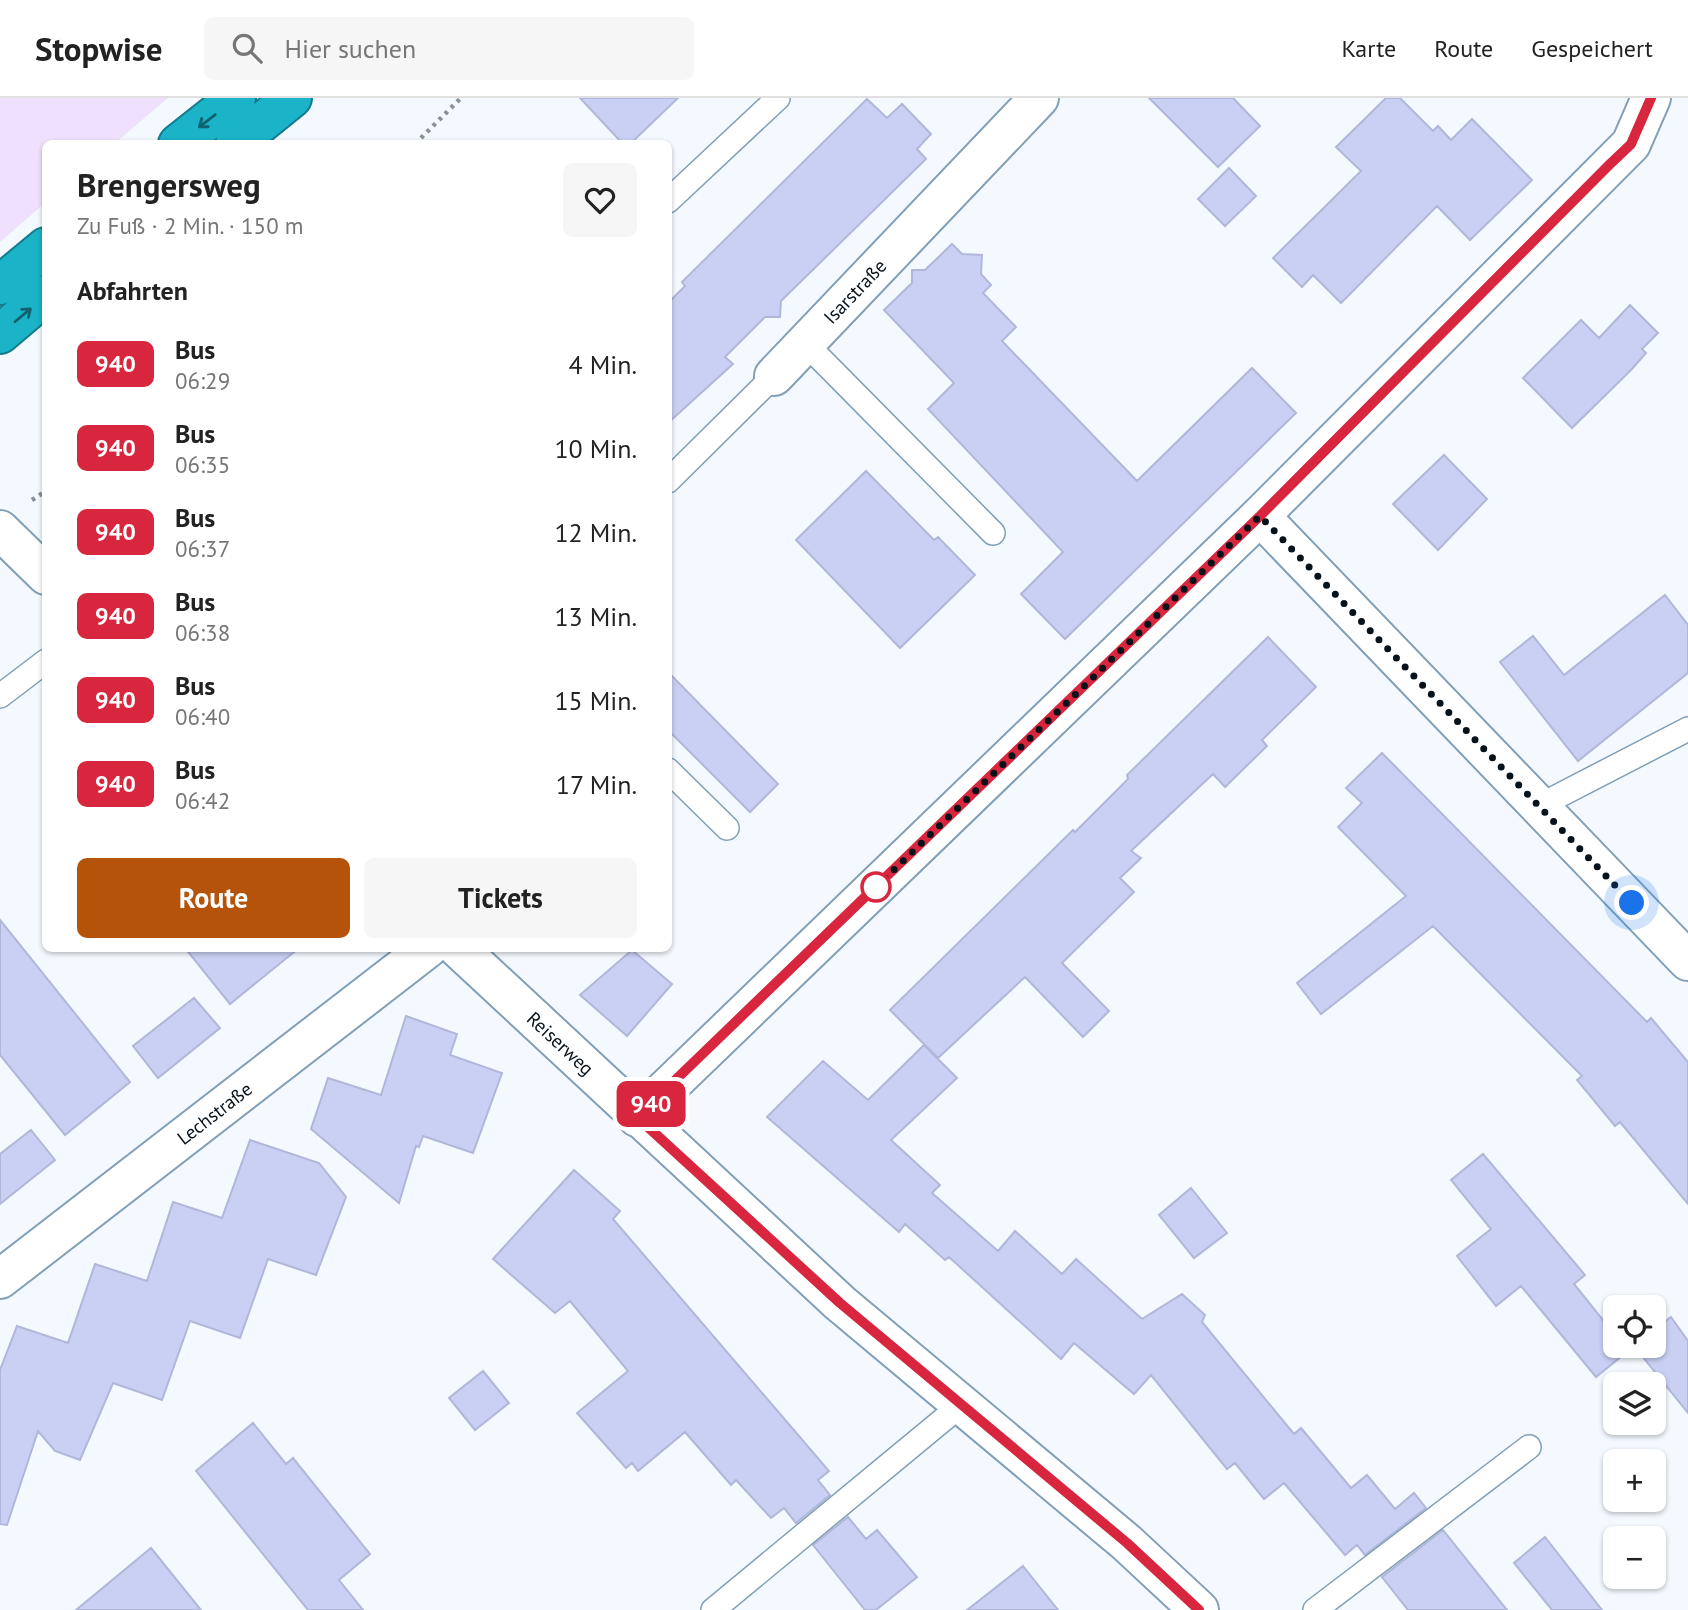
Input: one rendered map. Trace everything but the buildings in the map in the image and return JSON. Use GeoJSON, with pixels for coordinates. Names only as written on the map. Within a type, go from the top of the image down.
{"type":"FeatureCollection","features":[{"type":"Feature","properties":{"kind":"highway"},"geometry":{"type":"LineString","coordinates":[[183,140],[236,98]]}},
{"type":"Feature","properties":{"kind":"highway"},"geometry":{"type":"LineString","coordinates":[[240,140],[292,98]]}},
{"type":"Feature","properties":{"kind":"highway"},"geometry":{"type":"LineString","coordinates":[[0,285],[42,250]]}},
{"type":"Feature","properties":{"kind":"highway"},"geometry":{"type":"LineString","coordinates":[[0,334],[42,298]]}},
{"type":"Feature","properties":{"kind":"street","name":"Isarstraße"},"geometry":{"type":"LineString","coordinates":[[774,376],[1038,98]]}},
{"type":"Feature","properties":{"kind":"street"},"geometry":{"type":"LineString","coordinates":[[637,1117],[1260,516],[1631,144],[1651,98]]}},
{"type":"Feature","properties":{"kind":"street"},"geometry":{"type":"LineString","coordinates":[[1260,516],[1688,961]]}},
{"type":"Feature","properties":{"kind":"street"},"geometry":{"type":"LineString","coordinates":[[0,530],[42,571]]}},
{"type":"Feature","properties":{"kind":"street","name":"Lechstraße"},"geometry":{"type":"LineString","coordinates":[[0,1279],[423,952]]}},
{"type":"Feature","properties":{"kind":"street","name":"Reiserweg"},"geometry":{"type":"LineString","coordinates":[[462,952],[840,1303],[1127,1543],[1199,1610]]}},
{"type":"Feature","properties":{"kind":"lane"},"geometry":{"type":"LineString","coordinates":[[672,197],[778,98]]}},
{"type":"Feature","properties":{"kind":"lane"},"geometry":{"type":"LineString","coordinates":[[805,343],[993,533]]}},
{"type":"Feature","properties":{"kind":"lane","name":"Isarstraße"},"geometry":{"type":"LineString","coordinates":[[672,477],[774,376]]}},
{"type":"Feature","properties":{"kind":"lane"},"geometry":{"type":"LineString","coordinates":[[0,696],[42,664]]}},
{"type":"Feature","properties":{"kind":"lane"},"geometry":{"type":"LineString","coordinates":[[1539,806],[1688,729]]}},
{"type":"Feature","properties":{"kind":"lane"},"geometry":{"type":"LineString","coordinates":[[672,774],[727,828]]}},
{"type":"Feature","properties":{"kind":"lane"},"geometry":{"type":"LineString","coordinates":[[713,1610],[961,1405]]}},
{"type":"Feature","properties":{"kind":"lane"},"geometry":{"type":"LineString","coordinates":[[1315,1610],[1530,1447]]}},
{"type":"Feature","properties":{"kind":"path"},"geometry":{"type":"LineString","coordinates":[[419,140],[461,98]]}},
{"type":"Feature","properties":{"kind":"shaded area"},"geometry":{"type":"Polygon","coordinates":[[[0,98],[168,98],[119,140],[42,140],[42,206],[0,242],[0,98]]]}},
{"type":"Feature","properties":{"kind":"bus line","name":"940"},"geometry":{"type":"LineString","coordinates":[[1199,1610],[1127,1543],[840,1303],[637,1117],[1260,516],[1631,144],[1651,98]]}},
{"type":"Feature","properties":{"kind":"route"},"geometry":{"type":"LineString","coordinates":[[876,887],[1260,516],[1632,903]]}}]}
